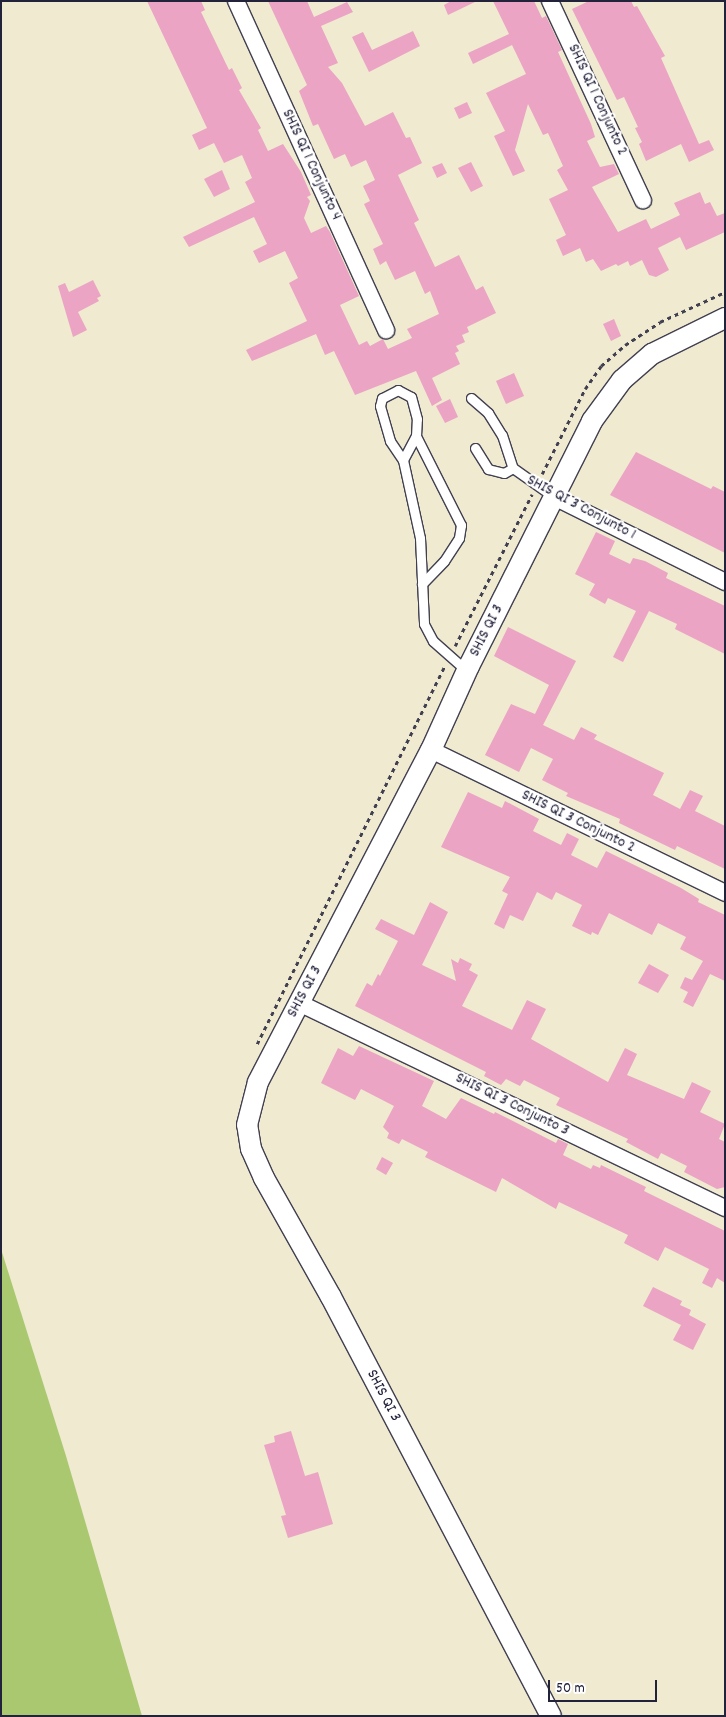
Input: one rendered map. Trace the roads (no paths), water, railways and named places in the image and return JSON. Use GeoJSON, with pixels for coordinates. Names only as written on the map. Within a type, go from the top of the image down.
{"type":"FeatureCollection","features":[{"type":"Feature","properties":{"kind":"street","name":"SHIS QI 1 Conjunto 4"},"geometry":{"type":"LineString","coordinates":[[236,1],[386,330]]}},
{"type":"Feature","properties":{"kind":"street","name":"SHIS QI 1 Conjunto 2"},"geometry":{"type":"LineString","coordinates":[[550,1],[644,200]]}},
{"type":"Feature","properties":{"kind":"street","name":"SHIS QI 3"},"geometry":{"type":"LineString","coordinates":[[551,1716],[251,1149],[247,1125],[251,1101],[299,1003],[431,750],[467,671],[592,422],[622,380],[652,354],[725,318]]}},
{"type":"Feature","properties":{"kind":"street","name":"SHIS QI 3 Conjunto 1"},"geometry":{"type":"LineString","coordinates":[[554,497],[725,582]]}},
{"type":"Feature","properties":{"kind":"street","name":"SHIS QI 3 Conjunto 2"},"geometry":{"type":"LineString","coordinates":[[431,750],[725,894]]}},
{"type":"Feature","properties":{"kind":"street","name":"SHIS QI 3 Conjunto 3"},"geometry":{"type":"LineString","coordinates":[[299,1003],[725,1208]]}},
{"type":"Feature","properties":{"kind":"lane"},"geometry":{"type":"LineString","coordinates":[[403,460],[416,436],[417,419],[411,397],[398,390],[388,393],[382,398],[380,406],[390,441],[403,460],[420,538],[424,624],[432,640],[449,658],[467,671]]}},
{"type":"Feature","properties":{"kind":"lane","name":"SHIS QI 3 Conjunto 1"},"geometry":{"type":"LineString","coordinates":[[472,398],[488,413],[502,435],[513,468],[554,497]]}},
{"type":"Feature","properties":{"kind":"lane"},"geometry":{"type":"LineString","coordinates":[[416,436],[461,525],[459,538],[444,561],[422,584]]}},
{"type":"Feature","properties":{"kind":"lane"},"geometry":{"type":"LineString","coordinates":[[475,448],[488,469],[504,473],[513,468]]}}]}
